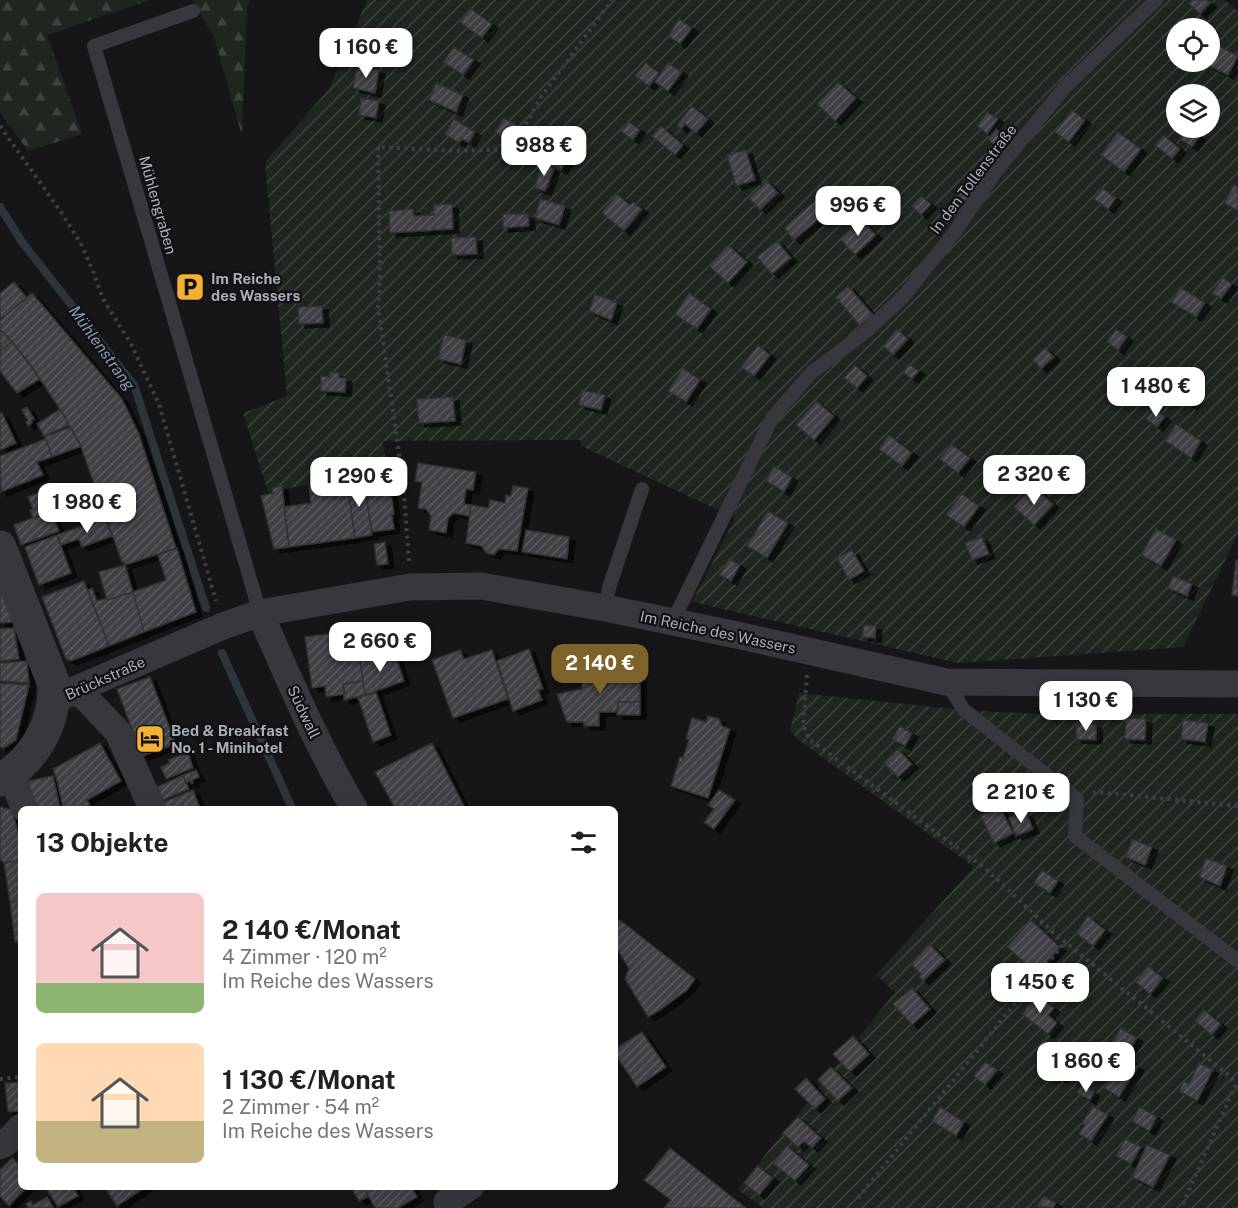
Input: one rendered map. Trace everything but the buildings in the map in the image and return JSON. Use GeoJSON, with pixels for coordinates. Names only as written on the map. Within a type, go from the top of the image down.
{"type":"FeatureCollection","features":[{"type":"Feature","properties":{"kind":"street"},"geometry":{"type":"LineString","coordinates":[[3,560],[54,684],[118,732],[151,806]]}},
{"type":"Feature","properties":{"kind":"street","name":"Im Reiche des Wassers"},"geometry":{"type":"LineString","coordinates":[[213,630],[260,613],[410,587],[481,586],[605,608],[946,682],[1238,684]]}},
{"type":"Feature","properties":{"kind":"street","name":"Südwall"},"geometry":{"type":"LineString","coordinates":[[260,613],[329,765],[353,806]]}},
{"type":"Feature","properties":{"kind":"street","name":"Brückstraße"},"geometry":{"type":"LineString","coordinates":[[23,806],[5,777],[33,753],[66,695],[213,630]]}},
{"type":"Feature","properties":{"kind":"street"},"geometry":{"type":"LineString","coordinates":[[0,1146],[8,1142],[18,1130]]}},
{"type":"Feature","properties":{"kind":"street"},"geometry":{"type":"LineString","coordinates":[[444,1199],[463,1190]]}},
{"type":"Feature","properties":{"kind":"lane","name":"In den Tollenstraße"},"geometry":{"type":"LineString","coordinates":[[672,622],[772,418],[811,373],[863,334],[903,297],[954,233],[997,170],[1065,87],[1156,0]]}},
{"type":"Feature","properties":{"kind":"lane","name":"Mühlengraben"},"geometry":{"type":"LineString","coordinates":[[193,10],[94,46],[260,613]]}},
{"type":"Feature","properties":{"kind":"lane"},"geometry":{"type":"LineString","coordinates":[[605,608],[609,588],[642,489]]}},
{"type":"Feature","properties":{"kind":"lane"},"geometry":{"type":"LineString","coordinates":[[946,682],[964,710],[1077,799],[1075,836],[1238,961]]}},
{"type":"Feature","properties":{"kind":"path"},"geometry":{"type":"LineString","coordinates":[[410,587],[403,482],[378,306],[380,282],[378,147],[460,152],[510,149],[541,97],[612,0]]}},
{"type":"Feature","properties":{"kind":"path"},"geometry":{"type":"LineString","coordinates":[[0,126],[63,214],[81,244],[103,299],[131,344],[159,404],[213,630]]}},
{"type":"Feature","properties":{"kind":"path"},"geometry":{"type":"LineString","coordinates":[[808,651],[803,724],[809,739],[986,869],[1065,942],[1232,1078],[1235,1086],[1181,1208]]}},
{"type":"Feature","properties":{"kind":"path"},"geometry":{"type":"LineString","coordinates":[[1077,799],[1098,792],[1238,806]]}},
{"type":"Feature","properties":{"kind":"path"},"geometry":{"type":"LineString","coordinates":[[858,1198],[1065,942]]}},
{"type":"Feature","properties":{"kind":"path"},"geometry":{"type":"LineString","coordinates":[[0,1079],[18,1077]]}},
{"type":"Feature","properties":{"kind":"green space"},"geometry":{"type":"Polygon","coordinates":[[[0,0],[150,0],[47,35],[82,134],[28,151],[0,112],[0,0]]]}},
{"type":"Feature","properties":{"kind":"green space"},"geometry":{"type":"Polygon","coordinates":[[[192,0],[250,0],[247,7],[242,136],[214,37],[192,0]]]}},
{"type":"Feature","properties":{"kind":"green space"},"geometry":{"type":"Polygon","coordinates":[[[367,0],[1225,0],[1238,11],[1238,534],[1183,647],[958,663],[692,602],[735,518],[581,446],[580,440],[383,441],[387,470],[268,492],[243,413],[287,396],[265,162],[329,89],[367,0]]]}},
{"type":"Feature","properties":{"kind":"green space"},"geometry":{"type":"Polygon","coordinates":[[[799,693],[964,710],[1037,714],[1238,714],[1238,1208],[763,1208],[738,1189],[895,992],[876,975],[974,867],[800,741],[790,731],[799,693]]]}},
{"type":"Feature","properties":{"kind":"waterway","name":"Mühlenstrang"},"geometry":{"type":"LineString","coordinates":[[0,207],[22,242],[134,385],[206,608]]}},
{"type":"Feature","properties":{"kind":"waterway","name":"Mühlenstrang"},"geometry":{"type":"LineString","coordinates":[[222,653],[291,806]]}},
{"type":"Feature","properties":{"kind":"place","name":"Im Reiche des Wassers"},"geometry":{"type":"Point","coordinates":[190,287]}},
{"type":"Feature","properties":{"kind":"place","name":"Bed & Breakfast No. 1 - Minihotel"},"geometry":{"type":"Point","coordinates":[150,739]}}]}
